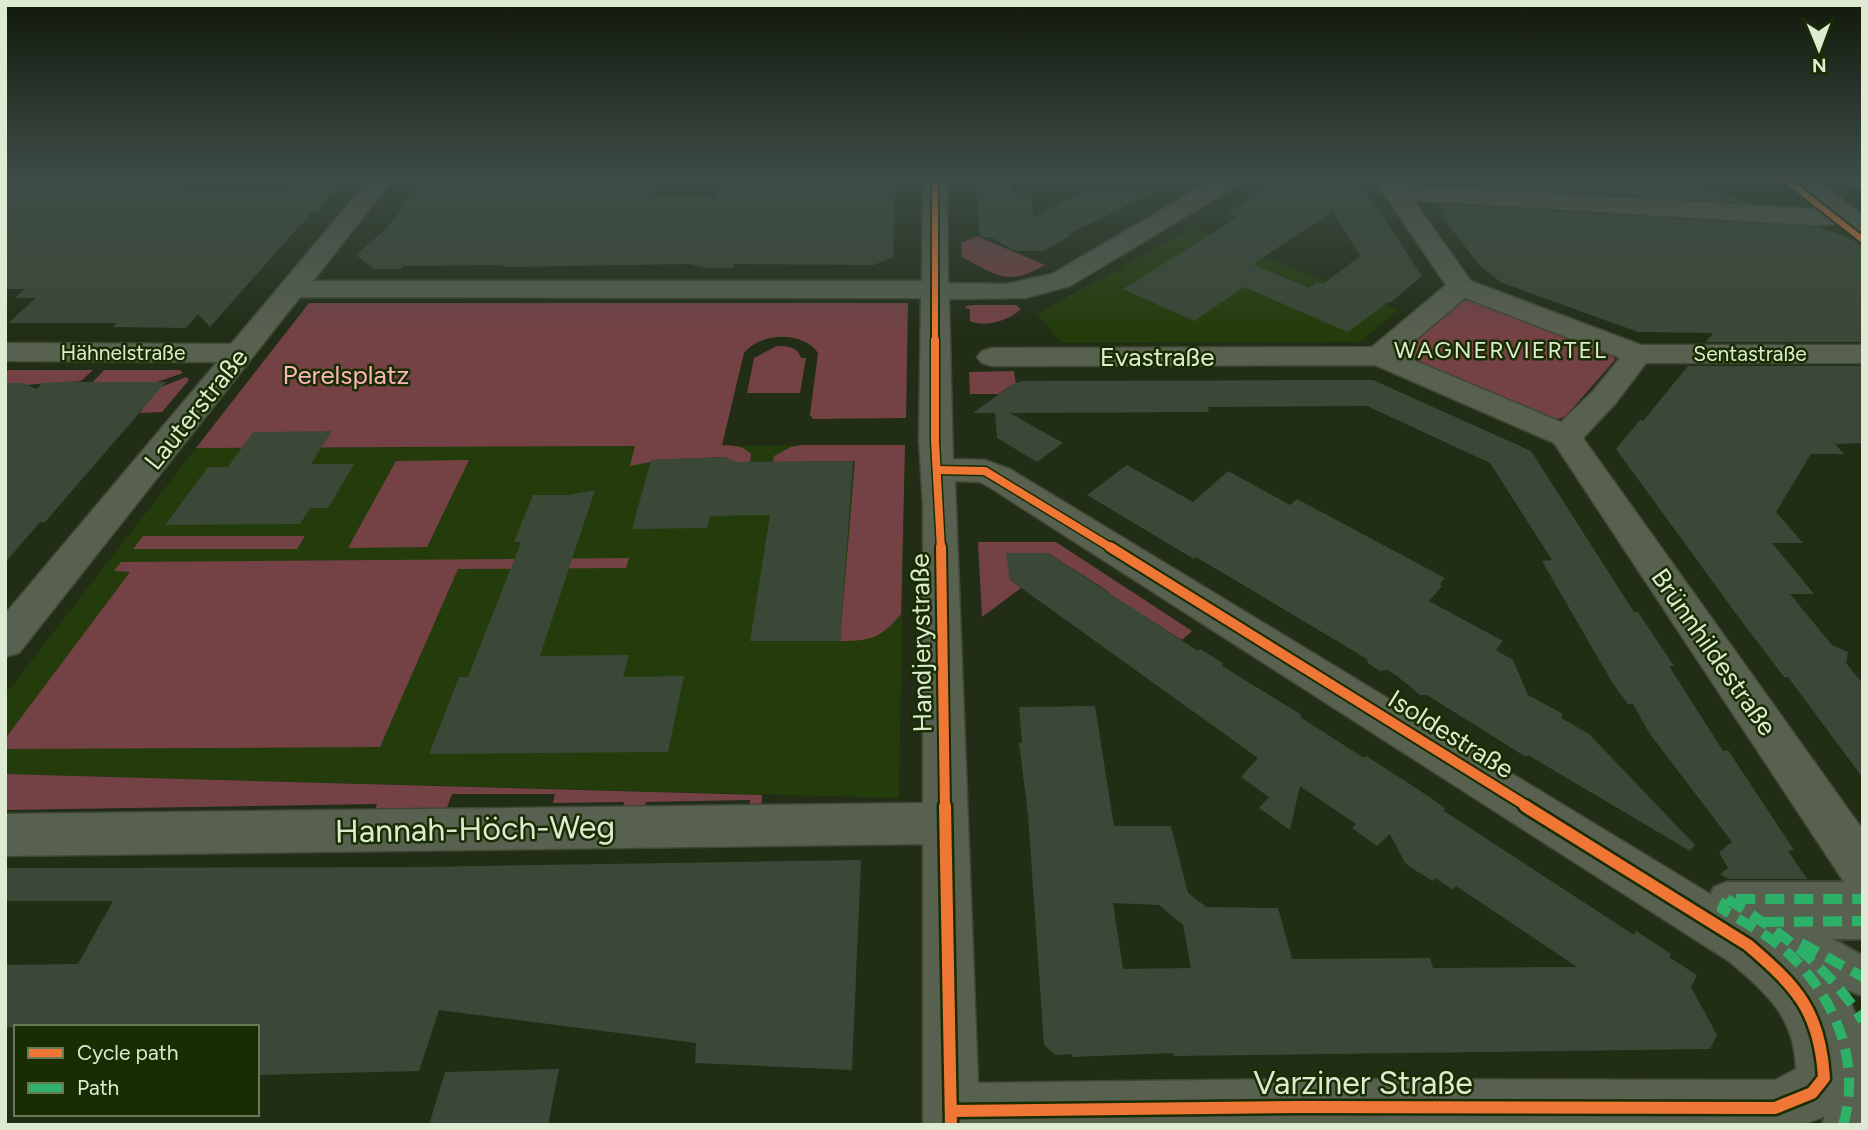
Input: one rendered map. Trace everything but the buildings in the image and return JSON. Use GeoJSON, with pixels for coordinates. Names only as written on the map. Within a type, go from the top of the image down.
{"type":"FeatureCollection","features":[{"type":"Feature","properties":{"kind":"street","name":"Lauterstraße"},"geometry":{"type":"LineString","coordinates":[[5,642],[18,611],[241,353],[342,228]]}},
{"type":"Feature","properties":{"kind":"street","name":"Handjerystraße"},"geometry":{"type":"LineString","coordinates":[[934,228],[951,1118]]}},
{"type":"Feature","properties":{"kind":"street"},"geometry":{"type":"LineString","coordinates":[[293,289],[1018,291],[1048,286],[1148,228]]}},
{"type":"Feature","properties":{"kind":"street"},"geometry":{"type":"LineString","coordinates":[[1420,228],[1461,287],[1637,354],[1629,368],[1565,436],[1379,356],[1461,287]]}},
{"type":"Feature","properties":{"kind":"street","name":"Hähnelstraße"},"geometry":{"type":"LineString","coordinates":[[5,352],[241,353]]}},
{"type":"Feature","properties":{"kind":"street","name":"Sentastraße"},"geometry":{"type":"LineString","coordinates":[[1637,354],[1863,354]]}},
{"type":"Feature","properties":{"kind":"street","name":"Evastraße"},"geometry":{"type":"LineString","coordinates":[[992,357],[1379,356]]}},
{"type":"Feature","properties":{"kind":"street","name":"Brünnhildestraße"},"geometry":{"type":"LineString","coordinates":[[1565,436],[1860,901]]}},
{"type":"Feature","properties":{"kind":"street","name":"Isoldestraße"},"geometry":{"type":"LineString","coordinates":[[937,470],[985,471],[998,477],[1748,945],[1783,975],[1803,1002],[1817,1029],[1821,1047],[1825,1078],[1812,1093],[1776,1108]]}},
{"type":"Feature","properties":{"kind":"street","name":"Hannah-Höch-Weg"},"geometry":{"type":"LineString","coordinates":[[5,835],[944,823]]}},
{"type":"Feature","properties":{"kind":"street"},"geometry":{"type":"LineString","coordinates":[[1860,901],[1727,900],[1722,909],[1863,977]]}},
{"type":"Feature","properties":{"kind":"street"},"geometry":{"type":"LineString","coordinates":[[1766,928],[1860,901]]}},
{"type":"Feature","properties":{"kind":"street"},"geometry":{"type":"LineString","coordinates":[[1766,928],[1822,968],[1856,1008],[1863,1021]]}},
{"type":"Feature","properties":{"kind":"street"},"geometry":{"type":"LineString","coordinates":[[1766,928],[1833,1005],[1851,1034],[1861,1063],[1862,1081],[1859,1098],[1850,1118],[1843,1125]]}},
{"type":"Feature","properties":{"kind":"street","name":"Varziner Straße"},"geometry":{"type":"LineString","coordinates":[[951,1118],[1302,1107],[1776,1108]]}},
{"type":"Feature","properties":{"kind":"shaded area"},"geometry":{"type":"Polygon","coordinates":[[[1192,228],[1398,310],[1360,342],[1062,343],[1037,314],[1192,228]]]}},
{"type":"Feature","properties":{"kind":"shaded area"},"geometry":{"type":"Polygon","coordinates":[[[905,445],[899,798],[5,774],[5,695],[196,448],[905,445]]]}},
{"type":"Feature","properties":{"kind":"green space"},"geometry":{"type":"Polygon","coordinates":[[[977,236],[1045,265],[1021,276],[994,273],[962,257],[961,243],[977,236]]]}},
{"type":"Feature","properties":{"kind":"green space"},"geometry":{"type":"Polygon","coordinates":[[[1471,299],[1613,354],[1615,360],[1565,417],[1553,420],[1405,357],[1404,349],[1459,302],[1471,299]]]}},
{"type":"Feature","properties":{"kind":"green space","name":"Perelsplatz"},"geometry":{"type":"Polygon","coordinates":[[[309,303],[908,303],[906,418],[813,419],[810,415],[818,353],[803,341],[782,337],[761,341],[744,353],[722,445],[744,449],[751,454],[750,462],[736,462],[725,457],[651,460],[630,466],[635,446],[196,448],[309,303]]]}},
{"type":"Feature","properties":{"kind":"green space"},"geometry":{"type":"Polygon","coordinates":[[[973,305],[1016,305],[1021,309],[1004,319],[983,324],[970,321],[970,309],[965,308],[973,305]]]}},
{"type":"Feature","properties":{"kind":"green space"},"geometry":{"type":"Polygon","coordinates":[[[777,346],[792,348],[801,358],[806,358],[800,393],[747,393],[754,358],[777,346]]]}},
{"type":"Feature","properties":{"kind":"green space"},"geometry":{"type":"Polygon","coordinates":[[[93,370],[81,381],[25,385],[5,383],[5,372],[93,370]]]}},
{"type":"Feature","properties":{"kind":"green space"},"geometry":{"type":"Polygon","coordinates":[[[104,370],[180,370],[183,373],[154,383],[91,384],[104,370]]]}},
{"type":"Feature","properties":{"kind":"green space"},"geometry":{"type":"Polygon","coordinates":[[[1014,371],[1016,385],[1013,384],[998,394],[970,394],[969,372],[1014,371]]]}},
{"type":"Feature","properties":{"kind":"green space"},"geometry":{"type":"Polygon","coordinates":[[[186,377],[189,380],[162,412],[140,413],[156,389],[186,377]]]}},
{"type":"Feature","properties":{"kind":"green space"},"geometry":{"type":"Polygon","coordinates":[[[905,445],[901,614],[881,633],[868,639],[840,641],[855,461],[773,462],[774,456],[791,447],[905,445]]]}},
{"type":"Feature","properties":{"kind":"green space"},"geometry":{"type":"Polygon","coordinates":[[[469,460],[427,547],[348,548],[396,461],[469,460]]]}},
{"type":"Feature","properties":{"kind":"green space"},"geometry":{"type":"Polygon","coordinates":[[[143,536],[305,536],[297,549],[133,549],[143,536]]]}},
{"type":"Feature","properties":{"kind":"green space"},"geometry":{"type":"Polygon","coordinates":[[[978,542],[1056,542],[1192,631],[1182,640],[1127,605],[1124,607],[1106,590],[1048,553],[1007,553],[1010,580],[1021,588],[982,617],[978,542]]]}},
{"type":"Feature","properties":{"kind":"green space"},"geometry":{"type":"Polygon","coordinates":[[[629,558],[626,568],[458,569],[380,747],[5,749],[5,739],[130,572],[114,571],[121,562],[629,558]]]}},
{"type":"Feature","properties":{"kind":"green space"},"geometry":{"type":"Polygon","coordinates":[[[5,774],[762,795],[761,810],[749,811],[750,800],[646,802],[644,812],[622,813],[624,802],[553,803],[555,794],[452,794],[444,816],[373,817],[377,804],[5,810],[5,774]]]}},
{"type":"Feature","properties":{"kind":"marked path"},"geometry":{"type":"LineString","coordinates":[[1727,899],[1803,951],[1836,983],[1863,1021]]}},
{"type":"Feature","properties":{"kind":"marked path"},"geometry":{"type":"LineString","coordinates":[[1843,1125],[1850,1104],[1851,1081],[1841,1033],[1831,1010],[1804,970],[1789,954],[1722,909],[1727,899],[1863,899]]}},
{"type":"Feature","properties":{"kind":"marked path"},"geometry":{"type":"LineString","coordinates":[[1765,922],[1863,921]]}},
{"type":"Feature","properties":{"kind":"marked path"},"geometry":{"type":"LineString","coordinates":[[1801,943],[1863,977]]}},
{"type":"Feature","properties":{"kind":"cycle path"},"geometry":{"type":"LineString","coordinates":[[935,228],[935,441],[940,505],[951,1125]]}},
{"type":"Feature","properties":{"kind":"cycle path"},"geometry":{"type":"LineString","coordinates":[[1847,228],[1863,240]]}},
{"type":"Feature","properties":{"kind":"cycle path"},"geometry":{"type":"LineString","coordinates":[[937,470],[985,471],[998,477],[1748,945],[1779,972],[1812,1016],[1819,1035],[1824,1078],[1812,1093],[1775,1108],[1302,1107],[951,1111]]}},
{"type":"Feature","properties":{"kind":"district","name":"WAGNERVIERTEL"},"geometry":{"type":"Point","coordinates":[1501,350]}}]}
